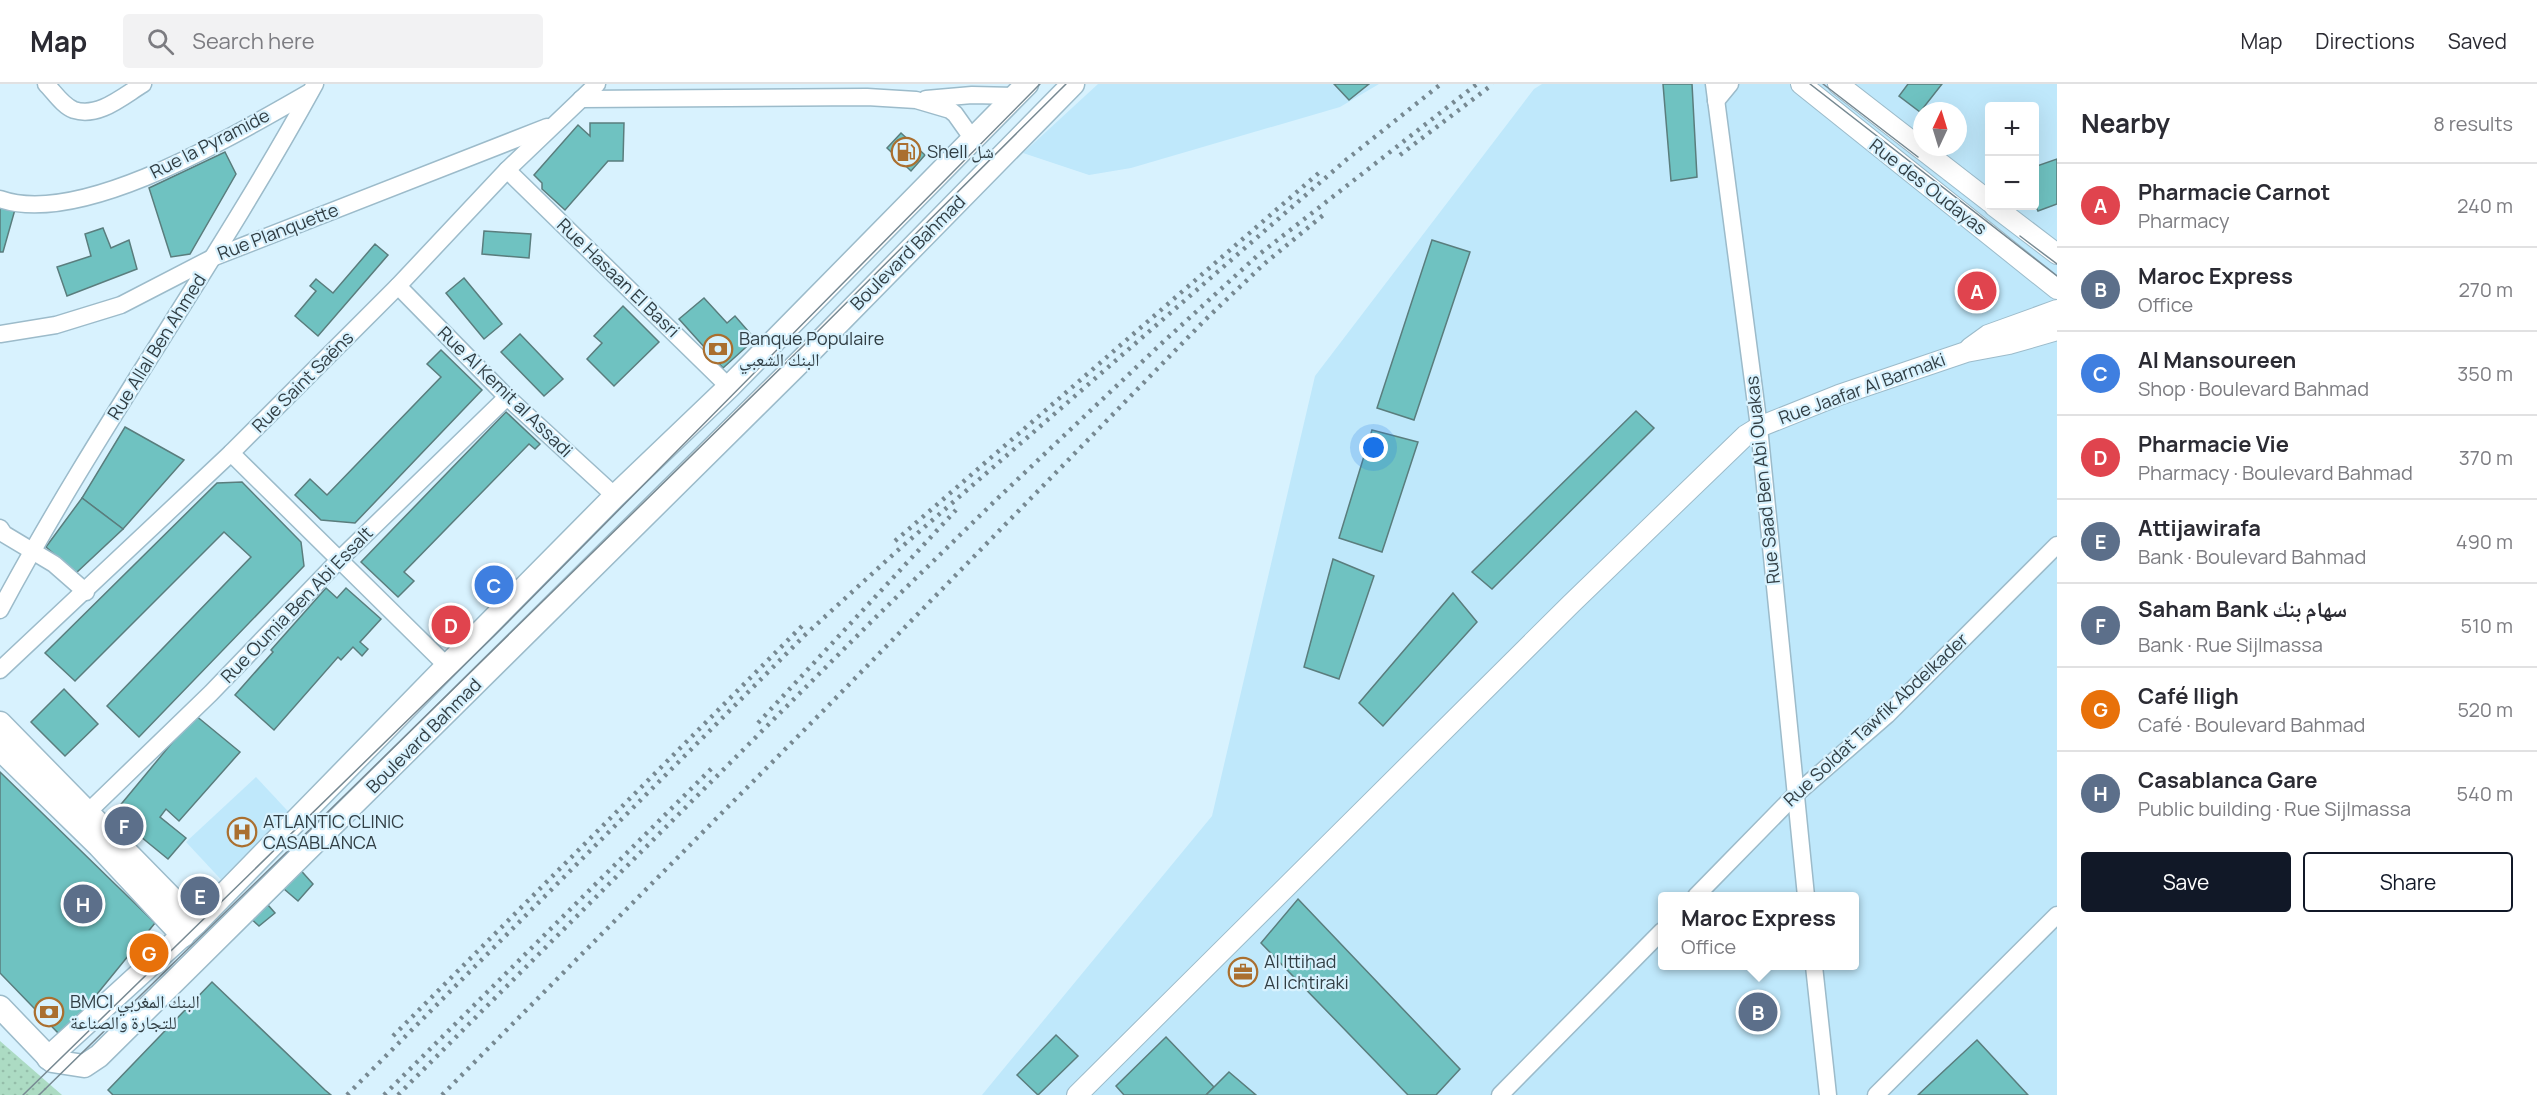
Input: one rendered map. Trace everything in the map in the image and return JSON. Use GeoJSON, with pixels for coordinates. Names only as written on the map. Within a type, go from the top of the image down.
{"type":"FeatureCollection","features":[{"type":"Feature","properties":{"kind":"main road","name":"Boulevard Bahmad"},"geometry":{"type":"LineString","coordinates":[[1021,90],[729,387],[615,496],[189,930],[48,1058],[57,1063],[84,1066],[122,1034],[489,672],[683,475],[805,357],[1073,84]]}},
{"type":"Feature","properties":{"kind":"main road"},"geometry":{"type":"LineString","coordinates":[[0,723],[88,812],[189,930]]}},
{"type":"Feature","properties":{"kind":"main road"},"geometry":{"type":"LineString","coordinates":[[0,749],[91,839],[189,930]]}},
{"type":"Feature","properties":{"kind":"main road"},"geometry":{"type":"LineString","coordinates":[[0,1007],[48,1058]]}},
{"type":"Feature","properties":{"kind":"street"},"geometry":{"type":"LineString","coordinates":[[46,84],[73,110],[88,111],[102,109],[143,84]]}},
{"type":"Feature","properties":{"kind":"street","name":"Rue Saint Saëns"},"geometry":{"type":"LineString","coordinates":[[0,670],[86,592],[231,453],[398,286],[507,170],[556,123],[581,92],[597,84]]}},
{"type":"Feature","properties":{"kind":"street"},"geometry":{"type":"LineString","coordinates":[[799,97],[812,84]]}},
{"type":"Feature","properties":{"kind":"street","name":"Rue Saad Ben Abi Ouakas"},"geometry":{"type":"LineString","coordinates":[[1730,84],[1715,92],[1759,427],[1806,892]]}},
{"type":"Feature","properties":{"kind":"street","name":"Rue des Oudayas"},"geometry":{"type":"LineString","coordinates":[[1801,84],[2057,289]]}},
{"type":"Feature","properties":{"kind":"street","name":"Rue des Oudayas"},"geometry":{"type":"LineString","coordinates":[[1838,84],[1985,199]]}},
{"type":"Feature","properties":{"kind":"street","name":"Rue la Pyramide"},"geometry":{"type":"LineString","coordinates":[[0,199],[32,205],[100,193],[150,176],[195,155],[313,88]]}},
{"type":"Feature","properties":{"kind":"street","name":"Rue Allal Ben Ahmed"},"geometry":{"type":"LineString","coordinates":[[0,610],[32,550],[212,258],[313,88]]}},
{"type":"Feature","properties":{"kind":"street"},"geometry":{"type":"LineString","coordinates":[[581,92],[867,97],[916,100],[1021,90]]}},
{"type":"Feature","properties":{"kind":"street"},"geometry":{"type":"LineString","coordinates":[[916,100],[956,114],[972,138]]}},
{"type":"Feature","properties":{"kind":"street","name":"Rue Planquette"},"geometry":{"type":"LineString","coordinates":[[0,334],[56,325],[121,305],[212,258],[556,123]]}},
{"type":"Feature","properties":{"kind":"street","name":"Rue Hasaan El Basri"},"geometry":{"type":"LineString","coordinates":[[507,170],[729,387]]}},
{"type":"Feature","properties":{"kind":"street","name":"Rue des Oudayas"},"geometry":{"type":"LineString","coordinates":[[1999,210],[2057,254]]}},
{"type":"Feature","properties":{"kind":"street","name":"Rue Al Kemit al Assadi"},"geometry":{"type":"LineString","coordinates":[[398,286],[507,397],[615,496]]}},
{"type":"Feature","properties":{"kind":"street","name":"Rue Jaafar Al Barmaki"},"geometry":{"type":"LineString","coordinates":[[1966,352],[1988,335],[2057,310]]}},
{"type":"Feature","properties":{"kind":"street","name":"Rue Jaafar Al Barmaki"},"geometry":{"type":"LineString","coordinates":[[1077,1095],[1725,453],[1759,427],[1839,395],[1966,352],[2009,344],[2057,330]]}},
{"type":"Feature","properties":{"kind":"street","name":"Rue Oumia Ben Abi Essalt"},"geometry":{"type":"LineString","coordinates":[[88,812],[211,693],[339,560],[507,397]]}},
{"type":"Feature","properties":{"kind":"street"},"geometry":{"type":"LineString","coordinates":[[231,453],[447,666]]}},
{"type":"Feature","properties":{"kind":"street"},"geometry":{"type":"LineString","coordinates":[[0,528],[4,534],[54,564],[86,592]]}},
{"type":"Feature","properties":{"kind":"street","name":"Rue Soldat Tawfik Abdelkader"},"geometry":{"type":"LineString","coordinates":[[1701,892],[1796,795],[1887,715],[2057,544]]}},
{"type":"Feature","properties":{"kind":"street"},"geometry":{"type":"LineString","coordinates":[[1876,1095],[2057,915]]}},
{"type":"Feature","properties":{"kind":"street"},"geometry":{"type":"LineString","coordinates":[[1500,1095],[1658,935]]}},
{"type":"Feature","properties":{"kind":"street"},"geometry":{"type":"LineString","coordinates":[[1814,970],[1828,1095]]}},
{"type":"Feature","properties":{"kind":"shaded area"},"geometry":{"type":"Polygon","coordinates":[[[1098,84],[1379,84],[1340,107],[1131,168],[1089,175],[1023,153],[1098,84]]]}},
{"type":"Feature","properties":{"kind":"shaded area"},"geometry":{"type":"Polygon","coordinates":[[[1542,84],[2057,84],[2057,1095],[982,1095],[1212,816],[1315,376],[1534,89],[1542,84]]]}},
{"type":"Feature","properties":{"kind":"shaded area","name":"ATLANTIC CLINIC CASABLANCA"},"geometry":{"type":"Polygon","coordinates":[[[256,777],[298,822],[228,887],[186,842],[256,777]]]}},
{"type":"Feature","properties":{"kind":"green space"},"geometry":{"type":"Polygon","coordinates":[[[0,1041],[62,1095],[0,1095],[0,1041]]]}},
{"type":"Feature","properties":{"kind":"building"},"geometry":{"type":"Polygon","coordinates":[[[1334,84],[1369,84],[1349,100],[1334,84]]]}},
{"type":"Feature","properties":{"kind":"building"},"geometry":{"type":"Polygon","coordinates":[[[1663,84],[1692,84],[1697,177],[1671,181],[1663,84]]]}},
{"type":"Feature","properties":{"kind":"building"},"geometry":{"type":"Polygon","coordinates":[[[1908,84],[1942,84],[1928,102],[1913,102],[1913,107],[1899,96],[1908,84]]]}},
{"type":"Feature","properties":{"kind":"building"},"geometry":{"type":"Polygon","coordinates":[[[590,123],[624,123],[623,161],[608,161],[565,210],[542,189],[542,183],[534,175],[578,125],[590,136],[590,123]]]}},
{"type":"Feature","properties":{"kind":"building","name":"Shell شل"},"geometry":{"type":"Polygon","coordinates":[[[901,133],[925,155],[911,171],[887,148],[901,133]]]}},
{"type":"Feature","properties":{"kind":"building"},"geometry":{"type":"Polygon","coordinates":[[[225,152],[236,174],[190,254],[171,257],[149,188],[225,152]]]}},
{"type":"Feature","properties":{"kind":"building"},"geometry":{"type":"Polygon","coordinates":[[[2057,159],[2057,204],[2038,211],[2039,210],[2039,165],[2057,159]]]}},
{"type":"Feature","properties":{"kind":"building"},"geometry":{"type":"Polygon","coordinates":[[[0,204],[16,206],[3,252],[0,252],[0,204]]]}},
{"type":"Feature","properties":{"kind":"building"},"geometry":{"type":"Polygon","coordinates":[[[103,228],[111,248],[129,240],[137,269],[67,296],[57,267],[91,256],[85,234],[103,228]]]}},
{"type":"Feature","properties":{"kind":"building"},"geometry":{"type":"Polygon","coordinates":[[[484,231],[531,234],[529,258],[482,254],[484,231]]]}},
{"type":"Feature","properties":{"kind":"building"},"geometry":{"type":"Polygon","coordinates":[[[1432,240],[1470,252],[1414,420],[1377,408],[1432,240]]]}},
{"type":"Feature","properties":{"kind":"building"},"geometry":{"type":"Polygon","coordinates":[[[375,244],[388,255],[318,336],[295,316],[316,291],[310,286],[316,279],[333,293],[375,244]]]}},
{"type":"Feature","properties":{"kind":"building"},"geometry":{"type":"Polygon","coordinates":[[[464,278],[502,324],[484,339],[446,293],[464,278]]]}},
{"type":"Feature","properties":{"kind":"building"},"geometry":{"type":"Polygon","coordinates":[[[704,298],[727,323],[735,316],[755,339],[723,368],[679,319],[704,298]]]}},
{"type":"Feature","properties":{"kind":"building"},"geometry":{"type":"Polygon","coordinates":[[[623,306],[659,342],[614,386],[587,359],[602,343],[594,336],[623,306]]]}},
{"type":"Feature","properties":{"kind":"building"},"geometry":{"type":"Polygon","coordinates":[[[520,334],[563,379],[544,396],[501,352],[520,334]]]}},
{"type":"Feature","properties":{"kind":"building"},"geometry":{"type":"Polygon","coordinates":[[[441,350],[482,390],[355,523],[321,520],[295,495],[310,479],[327,495],[441,377],[427,364],[441,350]]]}},
{"type":"Feature","properties":{"kind":"building"},"geometry":{"type":"Polygon","coordinates":[[[1636,411],[1654,428],[1492,589],[1472,572],[1636,411]]]}},
{"type":"Feature","properties":{"kind":"building"},"geometry":{"type":"Polygon","coordinates":[[[506,412],[540,444],[535,449],[529,444],[404,572],[414,581],[398,597],[361,562],[506,412]]]}},
{"type":"Feature","properties":{"kind":"building"},"geometry":{"type":"Polygon","coordinates":[[[125,427],[184,460],[123,529],[82,498],[125,427]]]}},
{"type":"Feature","properties":{"kind":"building"},"geometry":{"type":"Polygon","coordinates":[[[1372,430],[1418,442],[1382,552],[1339,538],[1372,430]]]}},
{"type":"Feature","properties":{"kind":"building"},"geometry":{"type":"Polygon","coordinates":[[[242,482],[301,542],[304,566],[139,737],[107,706],[251,557],[224,532],[75,681],[45,653],[217,483],[242,482]]]}},
{"type":"Feature","properties":{"kind":"building"},"geometry":{"type":"Polygon","coordinates":[[[82,498],[123,529],[76,573],[46,547],[82,498]]]}},
{"type":"Feature","properties":{"kind":"building"},"geometry":{"type":"Polygon","coordinates":[[[1333,559],[1374,576],[1339,679],[1304,667],[1333,559]]]}},
{"type":"Feature","properties":{"kind":"building"},"geometry":{"type":"Polygon","coordinates":[[[326,588],[337,598],[346,588],[381,619],[360,642],[368,649],[362,656],[353,647],[341,660],[338,657],[274,730],[235,695],[326,588]]]}},
{"type":"Feature","properties":{"kind":"building"},"geometry":{"type":"Polygon","coordinates":[[[1453,593],[1477,622],[1383,726],[1359,703],[1453,593]]]}},
{"type":"Feature","properties":{"kind":"building"},"geometry":{"type":"Polygon","coordinates":[[[64,689],[98,724],[65,756],[31,722],[64,689]]]}},
{"type":"Feature","properties":{"kind":"building"},"geometry":{"type":"Polygon","coordinates":[[[195,715],[240,752],[179,821],[166,809],[160,817],[186,838],[168,859],[113,814],[195,715]]]}},
{"type":"Feature","properties":{"kind":"building"},"geometry":{"type":"Polygon","coordinates":[[[0,772],[155,923],[62,1037],[0,973],[0,772]]]}},
{"type":"Feature","properties":{"kind":"building"},"geometry":{"type":"Polygon","coordinates":[[[296,865],[313,884],[298,901],[284,889],[268,905],[275,913],[259,926],[248,916],[296,865]]]}},
{"type":"Feature","properties":{"kind":"building"},"geometry":{"type":"Polygon","coordinates":[[[1298,899],[1460,1069],[1436,1095],[1408,1095],[1261,943],[1298,899]]]}},
{"type":"Feature","properties":{"kind":"building"},"geometry":{"type":"Polygon","coordinates":[[[212,982],[331,1095],[113,1095],[108,1090],[212,982]]]}},
{"type":"Feature","properties":{"kind":"building"},"geometry":{"type":"Polygon","coordinates":[[[1056,1035],[1078,1056],[1038,1095],[1017,1075],[1056,1035]]]}},
{"type":"Feature","properties":{"kind":"building"},"geometry":{"type":"Polygon","coordinates":[[[1166,1037],[1214,1087],[1206,1095],[1124,1095],[1116,1086],[1166,1037]]]}},
{"type":"Feature","properties":{"kind":"building"},"geometry":{"type":"Polygon","coordinates":[[[1977,1040],[2028,1095],[1918,1095],[1977,1040]]]}},
{"type":"Feature","properties":{"kind":"building"},"geometry":{"type":"Polygon","coordinates":[[[1229,1072],[1256,1095],[1206,1095],[1229,1072]]]}},
{"type":"Feature","properties":{"kind":"tram line"},"geometry":{"type":"LineString","coordinates":[[23,1095],[494,636],[1040,84]]}},
{"type":"Feature","properties":{"kind":"tram line"},"geometry":{"type":"LineString","coordinates":[[39,1095],[795,354],[1066,84]]}},
{"type":"Feature","properties":{"kind":"tram line"},"geometry":{"type":"LineString","coordinates":[[1810,84],[2057,276]]}},
{"type":"Feature","properties":{"kind":"tram line"},"geometry":{"type":"LineString","coordinates":[[1823,84],[1918,157]]}},
{"type":"Feature","properties":{"kind":"tram line"},"geometry":{"type":"LineString","coordinates":[[2020,236],[2057,264]]}},
{"type":"Feature","properties":{"kind":"railway"},"geometry":{"type":"LineString","coordinates":[[347,1095],[806,634],[897,551],[1346,160],[1441,84]]}},
{"type":"Feature","properties":{"kind":"railway"},"geometry":{"type":"LineString","coordinates":[[398,1095],[874,619],[1162,343],[1257,256],[1477,84]]}},
{"type":"Feature","properties":{"kind":"railway"},"geometry":{"type":"LineString","coordinates":[[1400,155],[1493,84]]}},
{"type":"Feature","properties":{"kind":"railway"},"geometry":{"type":"LineString","coordinates":[[895,541],[1321,171]]}},
{"type":"Feature","properties":{"kind":"railway"},"geometry":{"type":"LineString","coordinates":[[442,1095],[827,707],[1205,320],[1264,264],[1327,212]]}},
{"type":"Feature","properties":{"kind":"railway"},"geometry":{"type":"LineString","coordinates":[[758,723],[956,510]]}},
{"type":"Feature","properties":{"kind":"railway"},"geometry":{"type":"LineString","coordinates":[[393,1036],[806,622]]}},
{"type":"Feature","properties":{"kind":"railway"},"geometry":{"type":"LineString","coordinates":[[384,1095],[715,765]]}},
{"type":"Feature","properties":{"kind":"place","name":"Shell شل"},"geometry":{"type":"Point","coordinates":[906,152]}},
{"type":"Feature","properties":{"kind":"place","name":"Pharmacie Carnot"},"geometry":{"type":"Point","coordinates":[1977,291]}},
{"type":"Feature","properties":{"kind":"place","name":"Banque Populaire البنك الشعبي"},"geometry":{"type":"Point","coordinates":[718,349]}},
{"type":"Feature","properties":{"kind":"place","name":"Al Mansoureen"},"geometry":{"type":"Point","coordinates":[494,585]}},
{"type":"Feature","properties":{"kind":"place","name":"Pharmacie Vie"},"geometry":{"type":"Point","coordinates":[451,625]}},
{"type":"Feature","properties":{"kind":"place","name":"Saham Bank سهام بنك"},"geometry":{"type":"Point","coordinates":[124,826]}},
{"type":"Feature","properties":{"kind":"place","name":"ATLANTIC CLINIC CASABLANCA"},"geometry":{"type":"Point","coordinates":[242,832]}},
{"type":"Feature","properties":{"kind":"place","name":"Attijawirafa"},"geometry":{"type":"Point","coordinates":[200,896]}},
{"type":"Feature","properties":{"kind":"place","name":"Casablanca Gare"},"geometry":{"type":"Point","coordinates":[83,904]}},
{"type":"Feature","properties":{"kind":"place","name":"Café Iligh"},"geometry":{"type":"Point","coordinates":[149,953]}},
{"type":"Feature","properties":{"kind":"place","name":"Al Ittihad Al Ichtiraki"},"geometry":{"type":"Point","coordinates":[1243,972]}},
{"type":"Feature","properties":{"kind":"place","name":"BMCI البنك المغربي للتجارة والصناعة"},"geometry":{"type":"Point","coordinates":[49,1012]}},
{"type":"Feature","properties":{"kind":"place","name":"Maroc Express"},"geometry":{"type":"Point","coordinates":[1758,1012]}}]}
